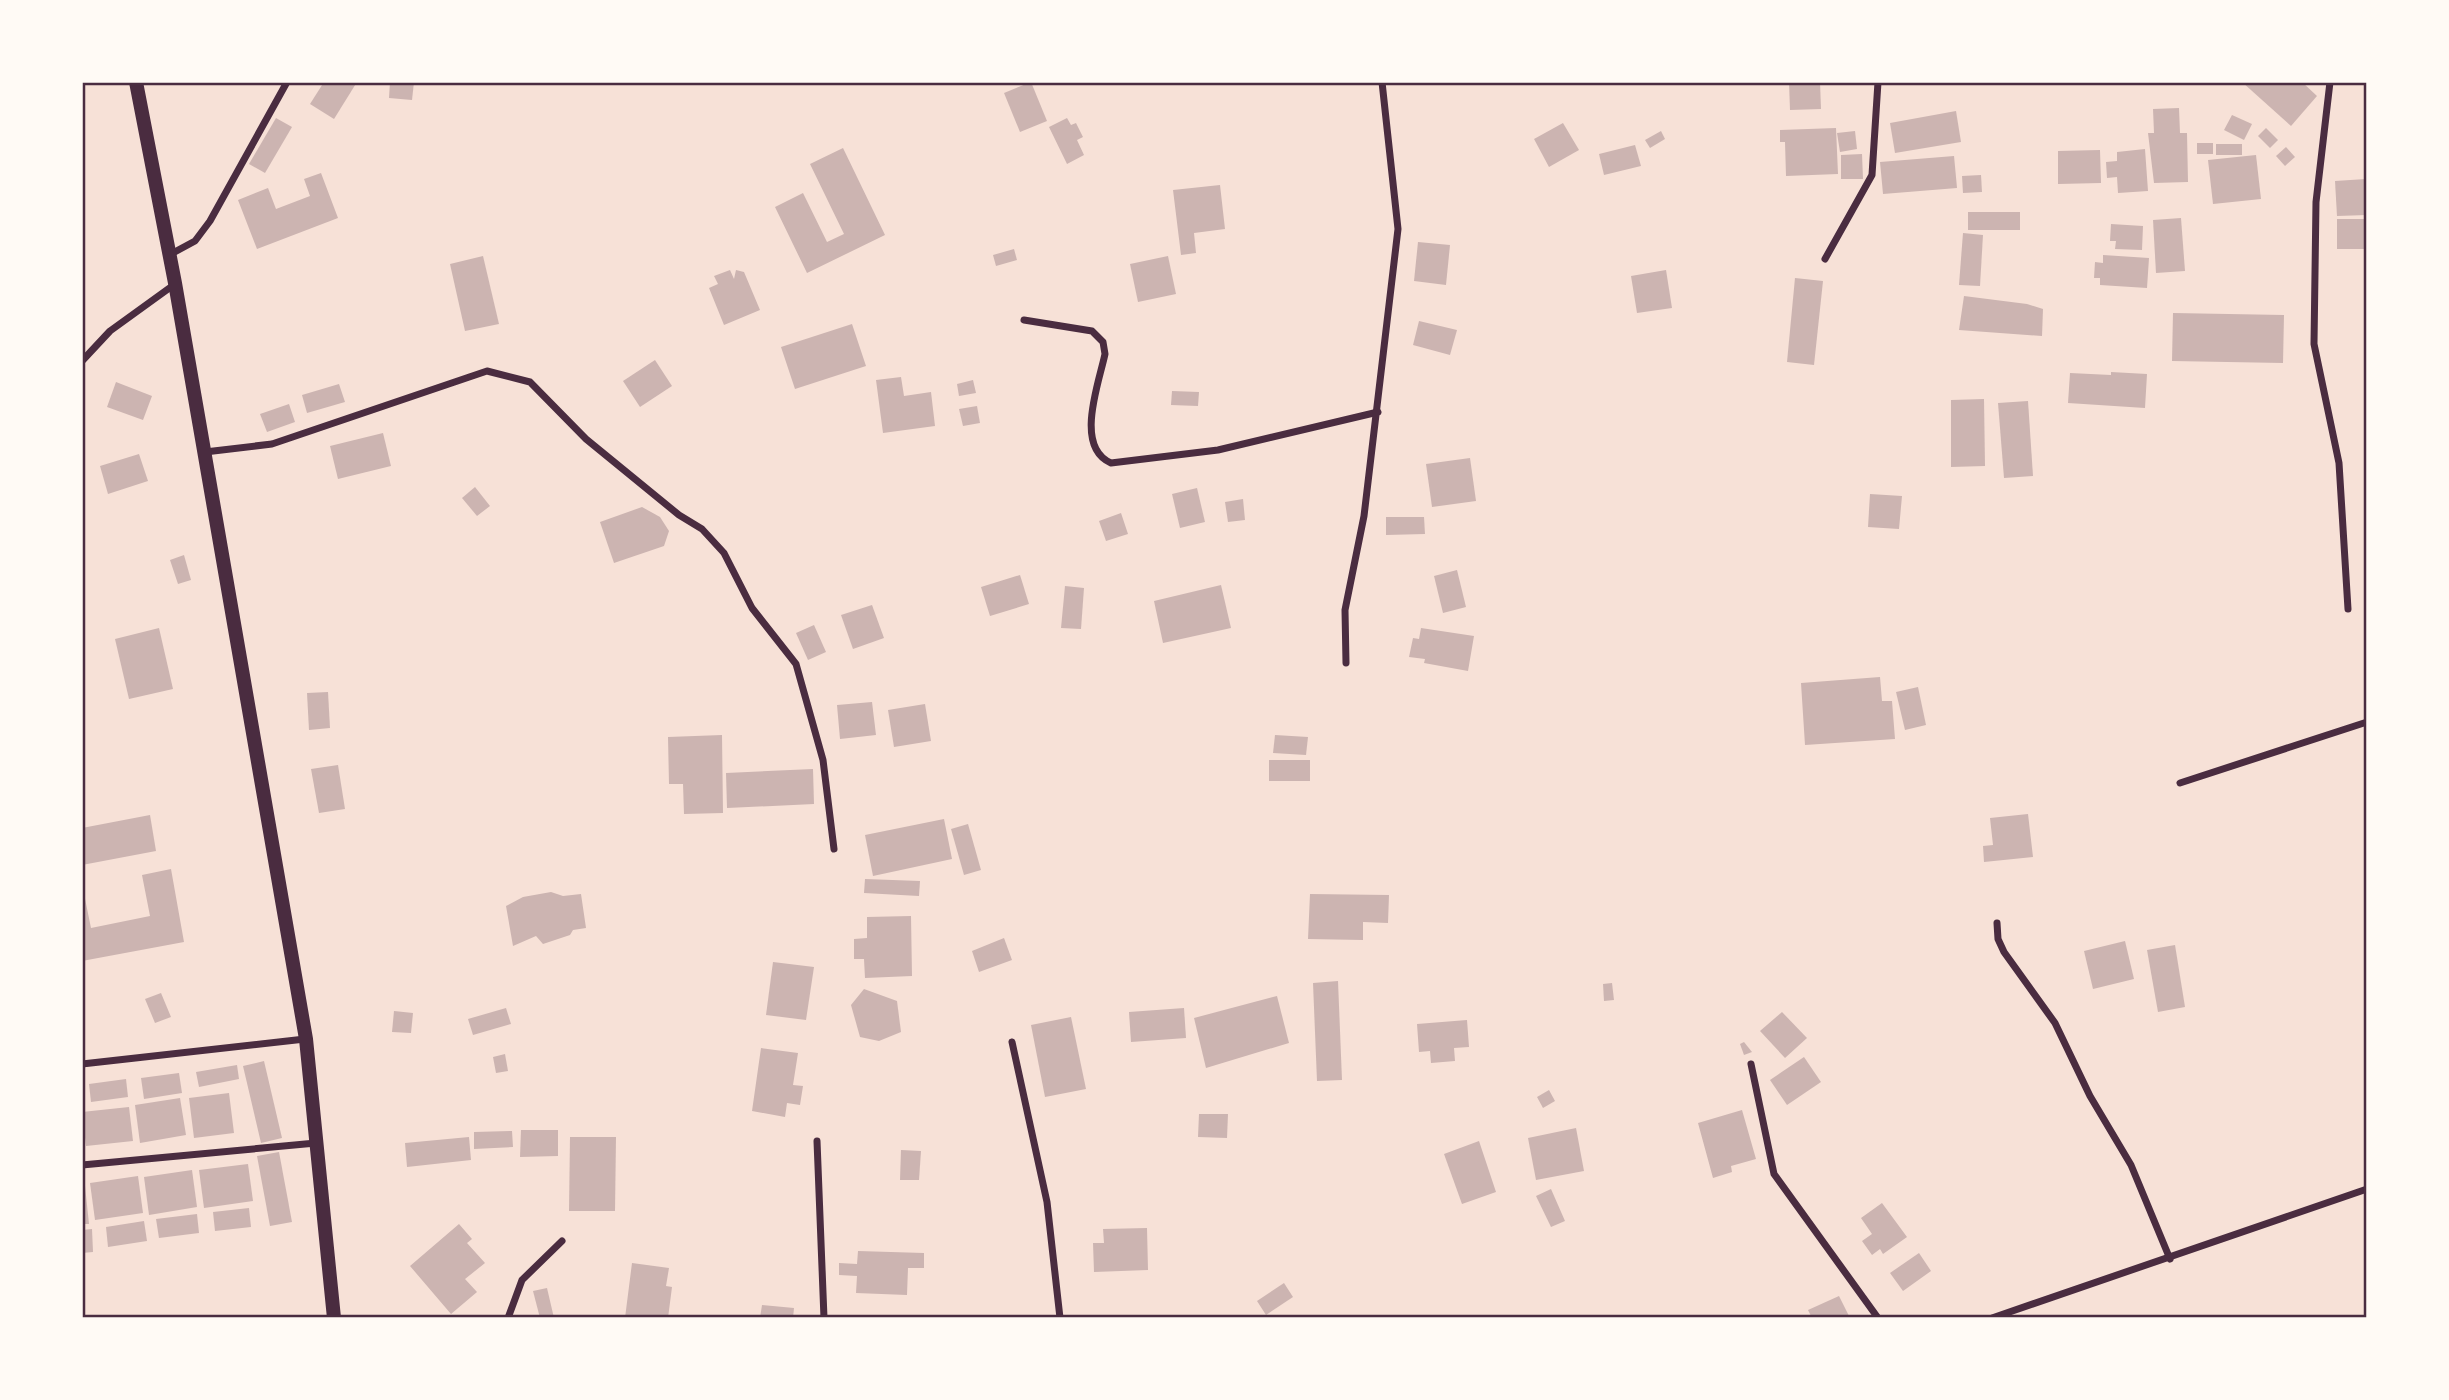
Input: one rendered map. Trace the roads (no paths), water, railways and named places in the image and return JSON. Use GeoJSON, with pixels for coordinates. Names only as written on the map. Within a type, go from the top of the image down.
{"type":"FeatureCollection","features":[{"type":"Feature","properties":{"kind":"main road"},"geometry":{"type":"LineString","coordinates":[[136,82],[175,283],[306,1039],[334,1318]]}},
{"type":"Feature","properties":{"kind":"street"},"geometry":{"type":"LineString","coordinates":[[168,255],[195,240],[210,221],[287,82]]}},
{"type":"Feature","properties":{"kind":"street"},"geometry":{"type":"LineString","coordinates":[[1346,663],[1345,610],[1364,516],[1398,229],[1382,82]]}},
{"type":"Feature","properties":{"kind":"street"},"geometry":{"type":"LineString","coordinates":[[1825,259],[1872,175],[1878,82]]}},
{"type":"Feature","properties":{"kind":"street"},"geometry":{"type":"LineString","coordinates":[[2330,82],[2316,201],[2314,344],[2339,463],[2348,609]]}},
{"type":"Feature","properties":{"kind":"street"},"geometry":{"type":"LineString","coordinates":[[82,361],[110,331],[175,283]]}},
{"type":"Feature","properties":{"kind":"street"},"geometry":{"type":"LineString","coordinates":[[1024,320],[1092,331],[1103,342],[1105,354],[1091,432],[1096,452],[1111,463],[1218,450],[1378,412]]}},
{"type":"Feature","properties":{"kind":"street"},"geometry":{"type":"LineString","coordinates":[[205,453],[272,444],[487,371],[530,382],[586,439],[680,515],[702,529],[724,554],[752,608],[796,664],[823,760],[834,849]]}},
{"type":"Feature","properties":{"kind":"street"},"geometry":{"type":"LineString","coordinates":[[2180,783],[2367,722]]}},
{"type":"Feature","properties":{"kind":"street"},"geometry":{"type":"LineString","coordinates":[[1997,923],[1998,940],[2004,952],[2055,1023],[2090,1096],[2131,1165],[2170,1259]]}},
{"type":"Feature","properties":{"kind":"street"},"geometry":{"type":"LineString","coordinates":[[82,1064],[306,1039]]}},
{"type":"Feature","properties":{"kind":"street"},"geometry":{"type":"LineString","coordinates":[[1012,1042],[1047,1202],[1060,1318]]}},
{"type":"Feature","properties":{"kind":"street"},"geometry":{"type":"LineString","coordinates":[[1751,1064],[1774,1174],[1878,1318]]}},
{"type":"Feature","properties":{"kind":"street"},"geometry":{"type":"LineString","coordinates":[[817,1141],[824,1318]]}},
{"type":"Feature","properties":{"kind":"street"},"geometry":{"type":"LineString","coordinates":[[82,1165],[316,1143]]}},
{"type":"Feature","properties":{"kind":"street"},"geometry":{"type":"LineString","coordinates":[[1992,1318],[2170,1259],[2367,1189]]}},
{"type":"Feature","properties":{"kind":"street"},"geometry":{"type":"LineString","coordinates":[[508,1318],[522,1280],[562,1241]]}}]}
